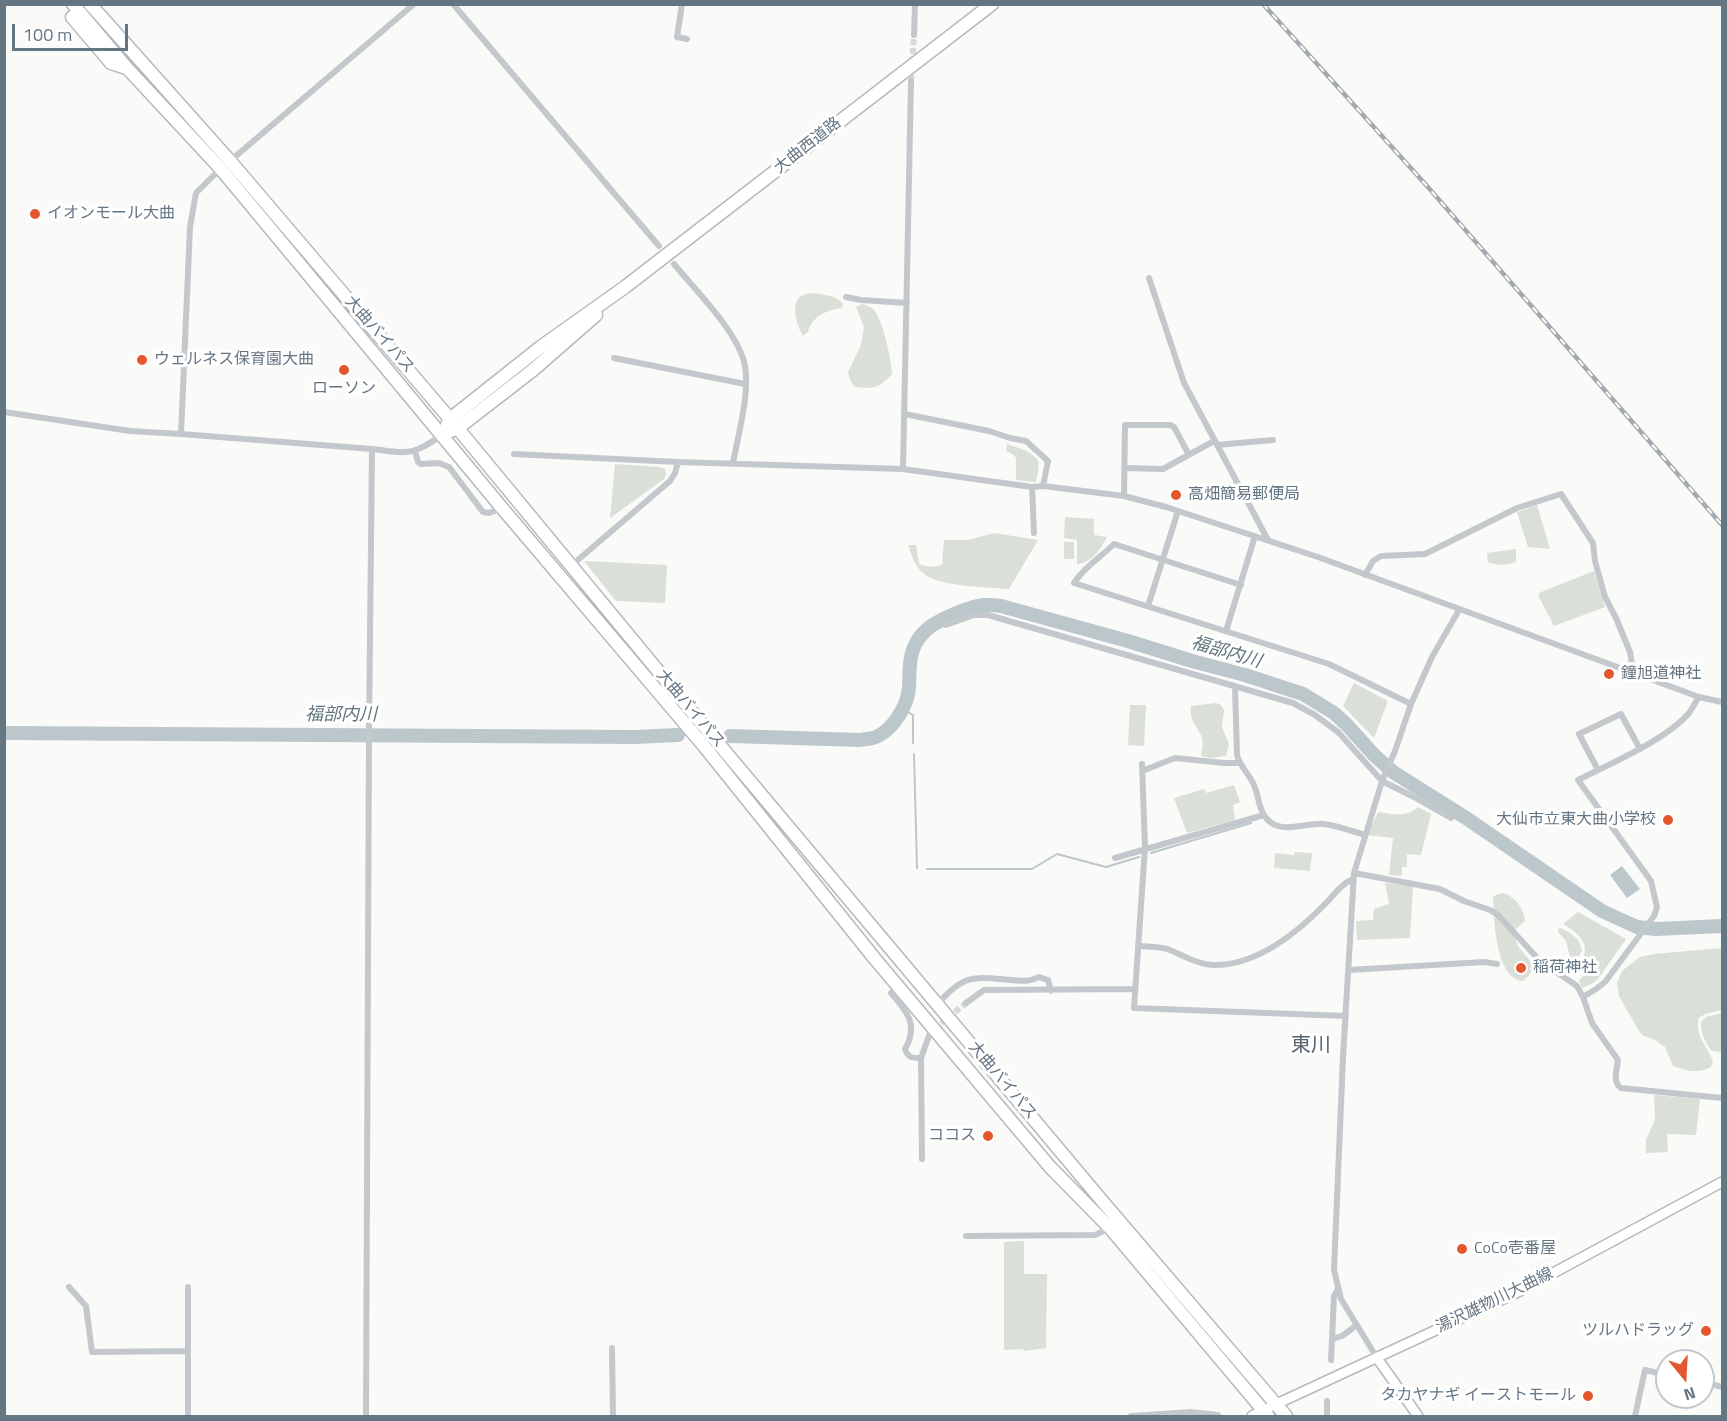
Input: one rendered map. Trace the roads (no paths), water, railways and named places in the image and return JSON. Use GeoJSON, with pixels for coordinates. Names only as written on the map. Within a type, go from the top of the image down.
{"type":"FeatureCollection","features":[{"type":"Feature","properties":{"kind":"highway","name":"大曲バイパス"},"geometry":{"type":"LineString","coordinates":[[90,4],[225,165],[502,508],[704,746],[902,991],[1050,1167],[1110,1228],[1261,1414]]}},
{"type":"Feature","properties":{"kind":"highway","name":"大曲西道路"},"geometry":{"type":"LineString","coordinates":[[442,435],[454,423],[533,370],[625,287],[992,4]]}},
{"type":"Feature","properties":{"kind":"highway","name":"大曲バイパス"},"geometry":{"type":"LineString","coordinates":[[72,11],[225,165],[454,423],[697,718],[1286,1416]]}},
{"type":"Feature","properties":{"kind":"main road","name":"湯沢雄物川大曲線"},"geometry":{"type":"LineString","coordinates":[[1261,1414],[1276,1404],[1518,1292],[1722,1182]]}},
{"type":"Feature","properties":{"kind":"main road"},"geometry":{"type":"LineString","coordinates":[[1377,1358],[1418,1416]]}},
{"type":"Feature","properties":{"kind":"street"},"geometry":{"type":"LineString","coordinates":[[181,434],[190,227],[196,193],[225,165],[414,4]]}},
{"type":"Feature","properties":{"kind":"street"},"geometry":{"type":"LineString","coordinates":[[453,4],[658,246]]}},
{"type":"Feature","properties":{"kind":"street"},"geometry":{"type":"LineString","coordinates":[[682,4],[677,37],[687,39]]}},
{"type":"Feature","properties":{"kind":"street"},"geometry":{"type":"LineString","coordinates":[[914,35],[915,4]]}},
{"type":"Feature","properties":{"kind":"street"},"geometry":{"type":"LineString","coordinates":[[903,469],[911,81]]}},
{"type":"Feature","properties":{"kind":"street"},"geometry":{"type":"LineString","coordinates":[[674,264],[730,332],[741,352],[745,367],[745,384],[733,463]]}},
{"type":"Feature","properties":{"kind":"street"},"geometry":{"type":"LineString","coordinates":[[1149,278],[1184,383],[1268,540]]}},
{"type":"Feature","properties":{"kind":"street"},"geometry":{"type":"LineString","coordinates":[[846,297],[907,303]]}},
{"type":"Feature","properties":{"kind":"street"},"geometry":{"type":"LineString","coordinates":[[614,358],[745,384]]}},
{"type":"Feature","properties":{"kind":"street"},"geometry":{"type":"LineString","coordinates":[[4,412],[130,432],[399,452],[415,451],[442,435]]}},
{"type":"Feature","properties":{"kind":"street"},"geometry":{"type":"LineString","coordinates":[[905,414],[1026,441],[1047,461],[1043,486]]}},
{"type":"Feature","properties":{"kind":"street"},"geometry":{"type":"LineString","coordinates":[[1124,496],[1125,425],[1170,425],[1174,427],[1189,455]]}},
{"type":"Feature","properties":{"kind":"street"},"geometry":{"type":"LineString","coordinates":[[1125,468],[1163,469],[1215,443],[1273,440]]}},
{"type":"Feature","properties":{"kind":"street"},"geometry":{"type":"LineString","coordinates":[[366,1416],[372,449]]}},
{"type":"Feature","properties":{"kind":"street"},"geometry":{"type":"LineString","coordinates":[[415,451],[418,462],[421,464],[439,463],[449,467],[483,512],[489,513],[502,508]]}},
{"type":"Feature","properties":{"kind":"street"},"geometry":{"type":"LineString","coordinates":[[514,454],[903,469],[1032,487],[1043,486],[1124,496],[1318,556],[1699,697],[1722,702]]}},
{"type":"Feature","properties":{"kind":"street"},"geometry":{"type":"LineString","coordinates":[[572,565],[670,481],[678,462]]}},
{"type":"Feature","properties":{"kind":"street"},"geometry":{"type":"LineString","coordinates":[[1032,487],[1034,533]]}},
{"type":"Feature","properties":{"kind":"street"},"geometry":{"type":"LineString","coordinates":[[1365,575],[1376,558],[1425,554],[1517,508],[1561,494],[1593,543],[1595,561],[1605,597],[1630,652],[1632,664],[1630,671]]}},
{"type":"Feature","properties":{"kind":"street"},"geometry":{"type":"LineString","coordinates":[[1148,606],[1178,511]]}},
{"type":"Feature","properties":{"kind":"street"},"geometry":{"type":"LineString","coordinates":[[1226,631],[1255,536]]}},
{"type":"Feature","properties":{"kind":"street"},"geometry":{"type":"LineString","coordinates":[[1241,585],[1114,544],[1080,573],[1074,583],[1329,664],[1411,704]]}},
{"type":"Feature","properties":{"kind":"street"},"geometry":{"type":"LineString","coordinates":[[1377,1358],[1341,1299],[1334,1270],[1354,876],[1365,835],[1411,704],[1432,657],[1459,610]]}},
{"type":"Feature","properties":{"kind":"street"},"geometry":{"type":"LineString","coordinates":[[946,625],[974,615],[988,615],[1293,704],[1330,725],[1384,778],[1451,818]]}},
{"type":"Feature","properties":{"kind":"street"},"geometry":{"type":"LineString","coordinates":[[1235,687],[1237,755],[1253,783],[1268,821],[1279,827],[1287,828],[1324,824],[1365,835]]}},
{"type":"Feature","properties":{"kind":"street"},"geometry":{"type":"LineString","coordinates":[[1583,997],[1605,982],[1640,937],[1654,916],[1657,907],[1651,881],[1578,780],[1640,749],[1678,724],[1699,697]]}},
{"type":"Feature","properties":{"kind":"street"},"geometry":{"type":"LineString","coordinates":[[1598,770],[1579,734],[1621,714],[1640,749]]}},
{"type":"Feature","properties":{"kind":"street"},"geometry":{"type":"LineString","coordinates":[[1142,771],[1175,758],[1240,763]]}},
{"type":"Feature","properties":{"kind":"street"},"geometry":{"type":"LineString","coordinates":[[1142,764],[1144,850],[1134,1008],[1346,1016]]}},
{"type":"Feature","properties":{"kind":"street"},"geometry":{"type":"LineString","coordinates":[[1115,858],[1264,815]]}},
{"type":"Feature","properties":{"kind":"street"},"geometry":{"type":"LineString","coordinates":[[1138,946],[1171,950],[1179,956],[1210,965],[1235,962],[1266,952],[1276,946],[1328,902],[1336,891],[1354,876],[1440,889],[1498,915],[1540,961],[1576,986],[1583,997],[1592,1023],[1618,1060],[1616,1081],[1621,1088],[1722,1098]]}},
{"type":"Feature","properties":{"kind":"street"},"geometry":{"type":"LineString","coordinates":[[1349,970],[1484,962],[1497,964]]}},
{"type":"Feature","properties":{"kind":"street"},"geometry":{"type":"LineString","coordinates":[[938,1004],[960,983],[976,977],[1029,982],[1040,977],[1048,980],[1051,991]]}},
{"type":"Feature","properties":{"kind":"street"},"geometry":{"type":"LineString","coordinates":[[966,1003],[984,990],[1135,989]]}},
{"type":"Feature","properties":{"kind":"street"},"geometry":{"type":"LineString","coordinates":[[902,991],[891,993],[910,1018],[912,1030],[905,1050],[912,1058],[921,1058]]}},
{"type":"Feature","properties":{"kind":"street"},"geometry":{"type":"LineString","coordinates":[[922,1159],[921,1058],[930,1033]]}},
{"type":"Feature","properties":{"kind":"street"},"geometry":{"type":"LineString","coordinates":[[966,1236],[1095,1235],[1110,1228]]}},
{"type":"Feature","properties":{"kind":"street"},"geometry":{"type":"LineString","coordinates":[[69,1287],[86,1306],[92,1352],[188,1351]]}},
{"type":"Feature","properties":{"kind":"street"},"geometry":{"type":"LineString","coordinates":[[188,1287],[189,1416]]}},
{"type":"Feature","properties":{"kind":"street"},"geometry":{"type":"LineString","coordinates":[[1331,1360],[1334,1296],[1338,1289]]}},
{"type":"Feature","properties":{"kind":"street"},"geometry":{"type":"LineString","coordinates":[[1332,1339],[1342,1336],[1357,1325]]}},
{"type":"Feature","properties":{"kind":"street"},"geometry":{"type":"LineString","coordinates":[[612,1348],[613,1416]]}},
{"type":"Feature","properties":{"kind":"street"},"geometry":{"type":"LineString","coordinates":[[1635,1416],[1645,1370],[1655,1372]]}},
{"type":"Feature","properties":{"kind":"street"},"geometry":{"type":"LineString","coordinates":[[1327,1401],[1327,1416]]}},
{"type":"Feature","properties":{"kind":"street"},"geometry":{"type":"LineString","coordinates":[[1131,1416],[1162,1412],[1191,1412],[1218,1416]]}},
{"type":"Feature","properties":{"kind":"waterway","name":"福部内川"},"geometry":{"type":"LineString","coordinates":[[730,736],[860,740],[876,737],[895,722],[903,708],[908,694],[911,656],[922,634],[938,622],[976,606],[1001,606],[1245,675],[1303,694],[1334,713],[1393,772],[1466,818],[1602,911],[1637,927],[1656,929],[1722,926]]}},
{"type":"Feature","properties":{"kind":"waterway"},"geometry":{"type":"LineString","coordinates":[[903,709],[913,715],[913,743]]}},
{"type":"Feature","properties":{"kind":"waterway","name":"福部内川"},"geometry":{"type":"LineString","coordinates":[[4,733],[635,737],[678,735]]}},
{"type":"Feature","properties":{"kind":"waterway"},"geometry":{"type":"LineString","coordinates":[[914,754],[917,868]]}},
{"type":"Feature","properties":{"kind":"waterway"},"geometry":{"type":"LineString","coordinates":[[1151,853],[1251,823]]}},
{"type":"Feature","properties":{"kind":"waterway"},"geometry":{"type":"LineString","coordinates":[[927,869],[1032,869],[1057,854],[1106,867],[1139,857]]}},
{"type":"Feature","properties":{"kind":"tunnel"},"geometry":{"type":"LineString","coordinates":[[911,81],[914,35]]}},
{"type":"Feature","properties":{"kind":"tunnel"},"geometry":{"type":"LineString","coordinates":[[934,1029],[966,1003]]}},
{"type":"Feature","properties":{"kind":"railway"},"geometry":{"type":"LineString","coordinates":[[1263,4],[1427,186],[1722,525]]}},
{"type":"Feature","properties":{"kind":"place","name":"イオンモール大曲"},"geometry":{"type":"Point","coordinates":[35,214]}},
{"type":"Feature","properties":{"kind":"place","name":"ウェルネス保育園大曲"},"geometry":{"type":"Point","coordinates":[142,360]}},
{"type":"Feature","properties":{"kind":"place","name":"ローソン"},"geometry":{"type":"Point","coordinates":[344,370]}},
{"type":"Feature","properties":{"kind":"place","name":"高畑簡易郵便局"},"geometry":{"type":"Point","coordinates":[1176,495]}},
{"type":"Feature","properties":{"kind":"place","name":"鐘旭道神社"},"geometry":{"type":"Point","coordinates":[1609,674]}},
{"type":"Feature","properties":{"kind":"place","name":"大仙市立東大曲小学校"},"geometry":{"type":"Point","coordinates":[1668,820]}},
{"type":"Feature","properties":{"kind":"place","name":"稲荷神社"},"geometry":{"type":"Point","coordinates":[1521,968]}},
{"type":"Feature","properties":{"kind":"place","name":"ココス"},"geometry":{"type":"Point","coordinates":[988,1136]}},
{"type":"Feature","properties":{"kind":"place","name":"CoCo壱番屋"},"geometry":{"type":"Point","coordinates":[1462,1249]}},
{"type":"Feature","properties":{"kind":"place","name":"ツルハドラッグ"},"geometry":{"type":"Point","coordinates":[1706,1331]}},
{"type":"Feature","properties":{"kind":"place","name":"タカヤナギ イーストモール"},"geometry":{"type":"Point","coordinates":[1588,1396]}},
{"type":"Feature","properties":{"kind":"district","name":"東川"},"geometry":{"type":"Point","coordinates":[1311,1046]}}]}
